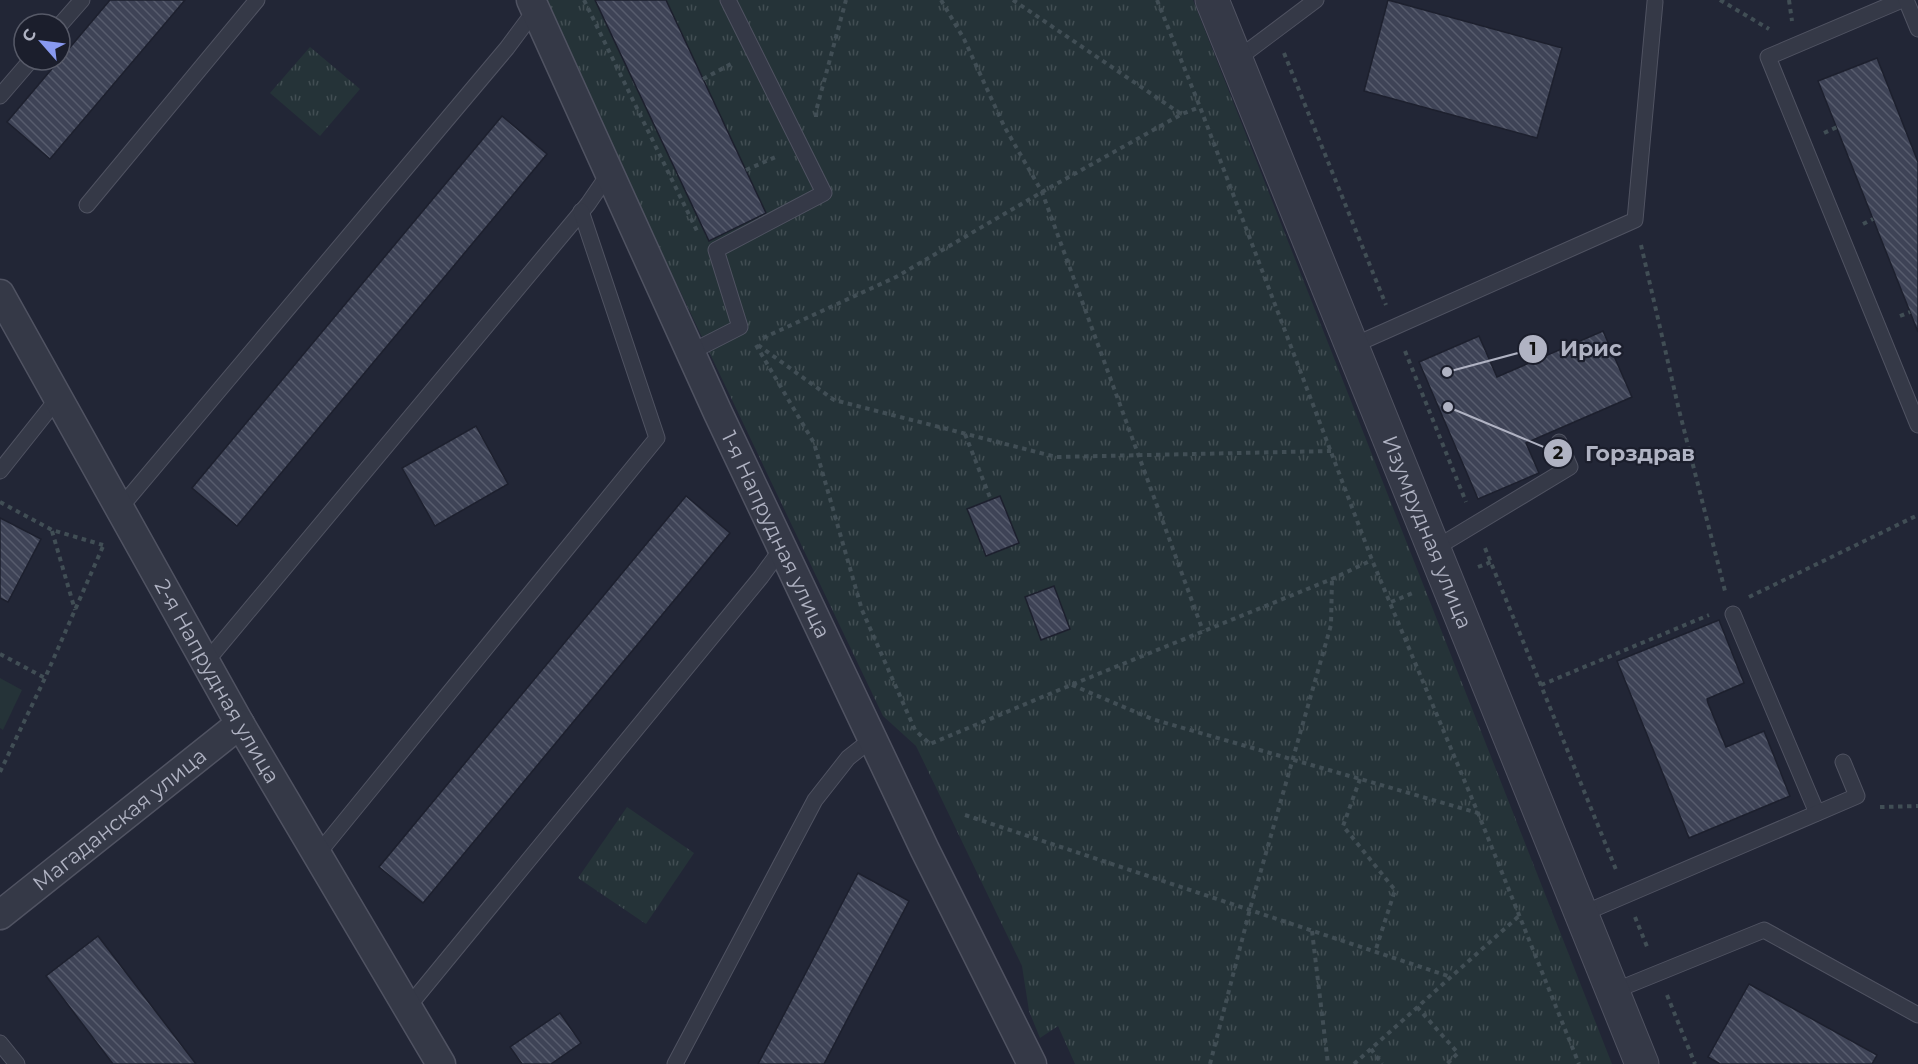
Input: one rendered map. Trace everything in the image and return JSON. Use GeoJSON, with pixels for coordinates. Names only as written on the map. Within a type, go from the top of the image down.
{"type":"FeatureCollection","features":[{"type":"Feature","properties":{"kind":"street","name":"Изумрудная улица"},"geometry":{"type":"LineString","coordinates":[[1212,0],[1642,1064]]}},
{"type":"Feature","properties":{"kind":"street","name":"1-я Напрудная улица"},"geometry":{"type":"LineString","coordinates":[[534,5],[782,548],[872,739],[1032,1064]]}},
{"type":"Feature","properties":{"kind":"street","name":"2-я Напрудная улица"},"geometry":{"type":"LineString","coordinates":[[4,311],[58,398],[240,724],[441,1064]]}},
{"type":"Feature","properties":{"kind":"street","name":"Магаданская улица"},"geometry":{"type":"LineString","coordinates":[[0,915],[240,724]]}},
{"type":"Feature","properties":{"kind":"lane"},"geometry":{"type":"LineString","coordinates":[[71,12],[82,0]]}},
{"type":"Feature","properties":{"kind":"lane"},"geometry":{"type":"LineString","coordinates":[[87,205],[257,0]]}},
{"type":"Feature","properties":{"kind":"lane"},"geometry":{"type":"LineString","coordinates":[[691,352],[740,327],[716,250],[824,193],[728,0]]}},
{"type":"Feature","properties":{"kind":"lane"},"geometry":{"type":"LineString","coordinates":[[1236,60],[1316,0]]}},
{"type":"Feature","properties":{"kind":"lane"},"geometry":{"type":"LineString","coordinates":[[1918,29],[1904,0],[1768,57],[1918,425]]}},
{"type":"Feature","properties":{"kind":"lane"},"geometry":{"type":"LineString","coordinates":[[1352,346],[1635,220],[1652,1]]}},
{"type":"Feature","properties":{"kind":"lane"},"geometry":{"type":"LineString","coordinates":[[120,508],[499,57],[534,5]]}},
{"type":"Feature","properties":{"kind":"lane"},"geometry":{"type":"LineString","coordinates":[[0,96],[21,72]]}},
{"type":"Feature","properties":{"kind":"lane"},"geometry":{"type":"LineString","coordinates":[[206,662],[581,211],[610,172]]}},
{"type":"Feature","properties":{"kind":"lane"},"geometry":{"type":"LineString","coordinates":[[317,855],[657,438],[581,211]]}},
{"type":"Feature","properties":{"kind":"lane"},"geometry":{"type":"LineString","coordinates":[[0,471],[58,398]]}},
{"type":"Feature","properties":{"kind":"lane"},"geometry":{"type":"LineString","coordinates":[[1434,549],[1570,467],[1559,442]]}},
{"type":"Feature","properties":{"kind":"lane"},"geometry":{"type":"LineString","coordinates":[[408,1007],[761,577],[782,548]]}},
{"type":"Feature","properties":{"kind":"lane"},"geometry":{"type":"LineString","coordinates":[[1733,614],[1817,813]]}},
{"type":"Feature","properties":{"kind":"lane"},"geometry":{"type":"LineString","coordinates":[[675,1064],[814,800],[848,758],[872,739]]}},
{"type":"Feature","properties":{"kind":"lane"},"geometry":{"type":"LineString","coordinates":[[1582,914],[1857,796],[1843,762]]}},
{"type":"Feature","properties":{"kind":"lane"},"geometry":{"type":"LineString","coordinates":[[1614,991],[1764,930],[1918,1015]]}},
{"type":"Feature","properties":{"kind":"lane"},"geometry":{"type":"LineString","coordinates":[[0,1043],[16,1064]]}},
{"type":"Feature","properties":{"kind":"path"},"geometry":{"type":"LineString","coordinates":[[584,0],[703,243],[716,250]]}},
{"type":"Feature","properties":{"kind":"path"},"geometry":{"type":"LineString","coordinates":[[746,170],[801,145],[816,135],[816,111],[846,0]]}},
{"type":"Feature","properties":{"kind":"path"},"geometry":{"type":"LineString","coordinates":[[941,0],[964,39],[1004,126],[1042,192],[1203,631]]}},
{"type":"Feature","properties":{"kind":"path"},"geometry":{"type":"LineString","coordinates":[[1013,0],[1182,114]]}},
{"type":"Feature","properties":{"kind":"path"},"geometry":{"type":"LineString","coordinates":[[1157,0],[1372,560],[1520,915],[1579,1064]]}},
{"type":"Feature","properties":{"kind":"path"},"geometry":{"type":"LineString","coordinates":[[1720,0],[1796,45]]}},
{"type":"Feature","properties":{"kind":"path"},"geometry":{"type":"LineString","coordinates":[[703,79],[754,52]]}},
{"type":"Feature","properties":{"kind":"path"},"geometry":{"type":"LineString","coordinates":[[754,342],[896,278],[1042,192],[1182,114],[1200,107]]}},
{"type":"Feature","properties":{"kind":"path"},"geometry":{"type":"LineString","coordinates":[[1635,220],[1679,410],[1726,594]]}},
{"type":"Feature","properties":{"kind":"path"},"geometry":{"type":"LineString","coordinates":[[754,342],[834,400],[1056,457],[1331,451]]}},
{"type":"Feature","properties":{"kind":"path"},"geometry":{"type":"LineString","coordinates":[[754,342],[814,443],[862,610],[915,730],[930,744],[1332,579],[1372,560]]}},
{"type":"Feature","properties":{"kind":"path"},"geometry":{"type":"LineString","coordinates":[[965,434],[991,500]]}},
{"type":"Feature","properties":{"kind":"path"},"geometry":{"type":"LineString","coordinates":[[0,502],[52,530],[103,545]]}},
{"type":"Feature","properties":{"kind":"path"},"geometry":{"type":"LineString","coordinates":[[0,772],[45,678],[120,508]]}},
{"type":"Feature","properties":{"kind":"path"},"geometry":{"type":"LineString","coordinates":[[52,530],[75,610]]}},
{"type":"Feature","properties":{"kind":"path"},"geometry":{"type":"LineString","coordinates":[[1210,1064],[1250,909],[1331,625],[1332,579]]}},
{"type":"Feature","properties":{"kind":"path"},"geometry":{"type":"LineString","coordinates":[[0,654],[45,678]]}},
{"type":"Feature","properties":{"kind":"path"},"geometry":{"type":"LineString","coordinates":[[1071,685],[1152,719],[1478,813]]}},
{"type":"Feature","properties":{"kind":"path"},"geometry":{"type":"LineString","coordinates":[[1360,779],[1344,826],[1395,890],[1375,952]]}},
{"type":"Feature","properties":{"kind":"path"},"geometry":{"type":"LineString","coordinates":[[964,815],[1451,977]]}},
{"type":"Feature","properties":{"kind":"path"},"geometry":{"type":"LineString","coordinates":[[1354,1064],[1520,915]]}},
{"type":"Feature","properties":{"kind":"path"},"geometry":{"type":"LineString","coordinates":[[1312,931],[1328,1064]]}},
{"type":"Feature","properties":{"kind":"path"},"geometry":{"type":"LineString","coordinates":[[1418,1007],[1458,1053],[1447,1064]]}},
{"type":"Feature","properties":{"kind":"path"},"geometry":{"type":"LineString","coordinates":[[1371,1049],[1382,1064]]}},
{"type":"Feature","properties":{"kind":"green space"},"geometry":{"type":"Polygon","coordinates":[[[541,0],[1193,0],[1612,1064],[1075,1064],[1058,1026],[1040,1038],[1029,1011],[1022,966],[916,746],[883,716],[541,0]]]}},
{"type":"Feature","properties":{"kind":"green space"},"geometry":{"type":"Polygon","coordinates":[[[310,47],[360,89],[320,136],[270,93],[310,47]]]}},
{"type":"Feature","properties":{"kind":"green space"},"geometry":{"type":"Polygon","coordinates":[[[0,678],[22,690],[3,730],[0,728],[0,678]]]}},
{"type":"Feature","properties":{"kind":"green space"},"geometry":{"type":"Polygon","coordinates":[[[627,807],[694,853],[646,924],[578,878],[627,807]]]}},
{"type":"Feature","properties":{"kind":"building"},"geometry":{"type":"Polygon","coordinates":[[[110,0],[185,0],[50,159],[7,122],[49,72],[72,72],[72,45],[110,0]]]}},
{"type":"Feature","properties":{"kind":"building"},"geometry":{"type":"Polygon","coordinates":[[[595,0],[666,0],[766,213],[709,241],[595,0]]]}},
{"type":"Feature","properties":{"kind":"building"},"geometry":{"type":"Polygon","coordinates":[[[1388,0],[1562,48],[1537,138],[1364,91],[1388,0]]]}},
{"type":"Feature","properties":{"kind":"building"},"geometry":{"type":"Polygon","coordinates":[[[1877,58],[1918,162],[1918,332],[1818,81],[1877,58]]]}},
{"type":"Feature","properties":{"kind":"building"},"geometry":{"type":"Polygon","coordinates":[[[502,116],[547,154],[237,526],[192,488],[502,116]]]}},
{"type":"Feature","properties":{"kind":"building"},"geometry":{"type":"Polygon","coordinates":[[[1603,331],[1632,397],[1526,443],[1539,473],[1478,499],[1419,362],[1479,336],[1497,377],[1603,331]]]}},
{"type":"Feature","properties":{"kind":"building"},"geometry":{"type":"Polygon","coordinates":[[[476,426],[508,484],[435,526],[402,468],[476,426]]]}},
{"type":"Feature","properties":{"kind":"building"},"geometry":{"type":"Polygon","coordinates":[[[686,496],[730,533],[423,903],[379,867],[686,496]]]}},
{"type":"Feature","properties":{"kind":"building"},"geometry":{"type":"Polygon","coordinates":[[[1000,496],[1019,543],[986,556],[967,509],[1000,496]]]}},
{"type":"Feature","properties":{"kind":"building"},"geometry":{"type":"Polygon","coordinates":[[[0,518],[41,539],[8,602],[0,598],[0,518]]]}},
{"type":"Feature","properties":{"kind":"building"},"geometry":{"type":"Polygon","coordinates":[[[1054,586],[1070,629],[1041,640],[1025,597],[1054,586]]]}},
{"type":"Feature","properties":{"kind":"building"},"geometry":{"type":"Polygon","coordinates":[[[1719,620],[1744,683],[1707,699],[1708,703],[1726,747],[1764,731],[1790,796],[1689,838],[1617,661],[1719,620]]]}},
{"type":"Feature","properties":{"kind":"building"},"geometry":{"type":"Polygon","coordinates":[[[858,873],[909,901],[824,1064],[758,1064],[858,873]]]}},
{"type":"Feature","properties":{"kind":"building"},"geometry":{"type":"Polygon","coordinates":[[[98,936],[196,1064],[113,1064],[46,976],[98,936]]]}},
{"type":"Feature","properties":{"kind":"building"},"geometry":{"type":"Polygon","coordinates":[[[1749,984],[1877,1055],[1872,1064],[1720,1064],[1708,1057],[1749,984]]]}},
{"type":"Feature","properties":{"kind":"building"},"geometry":{"type":"Polygon","coordinates":[[[560,1013],[581,1043],[551,1064],[522,1064],[510,1047],[560,1013]]]}},
{"type":"Feature","properties":{"kind":"place","name":"Ирис"},"geometry":{"type":"Point","coordinates":[1447,372]}},
{"type":"Feature","properties":{"kind":"place","name":"Горздрав"},"geometry":{"type":"Point","coordinates":[1448,407]}}]}
